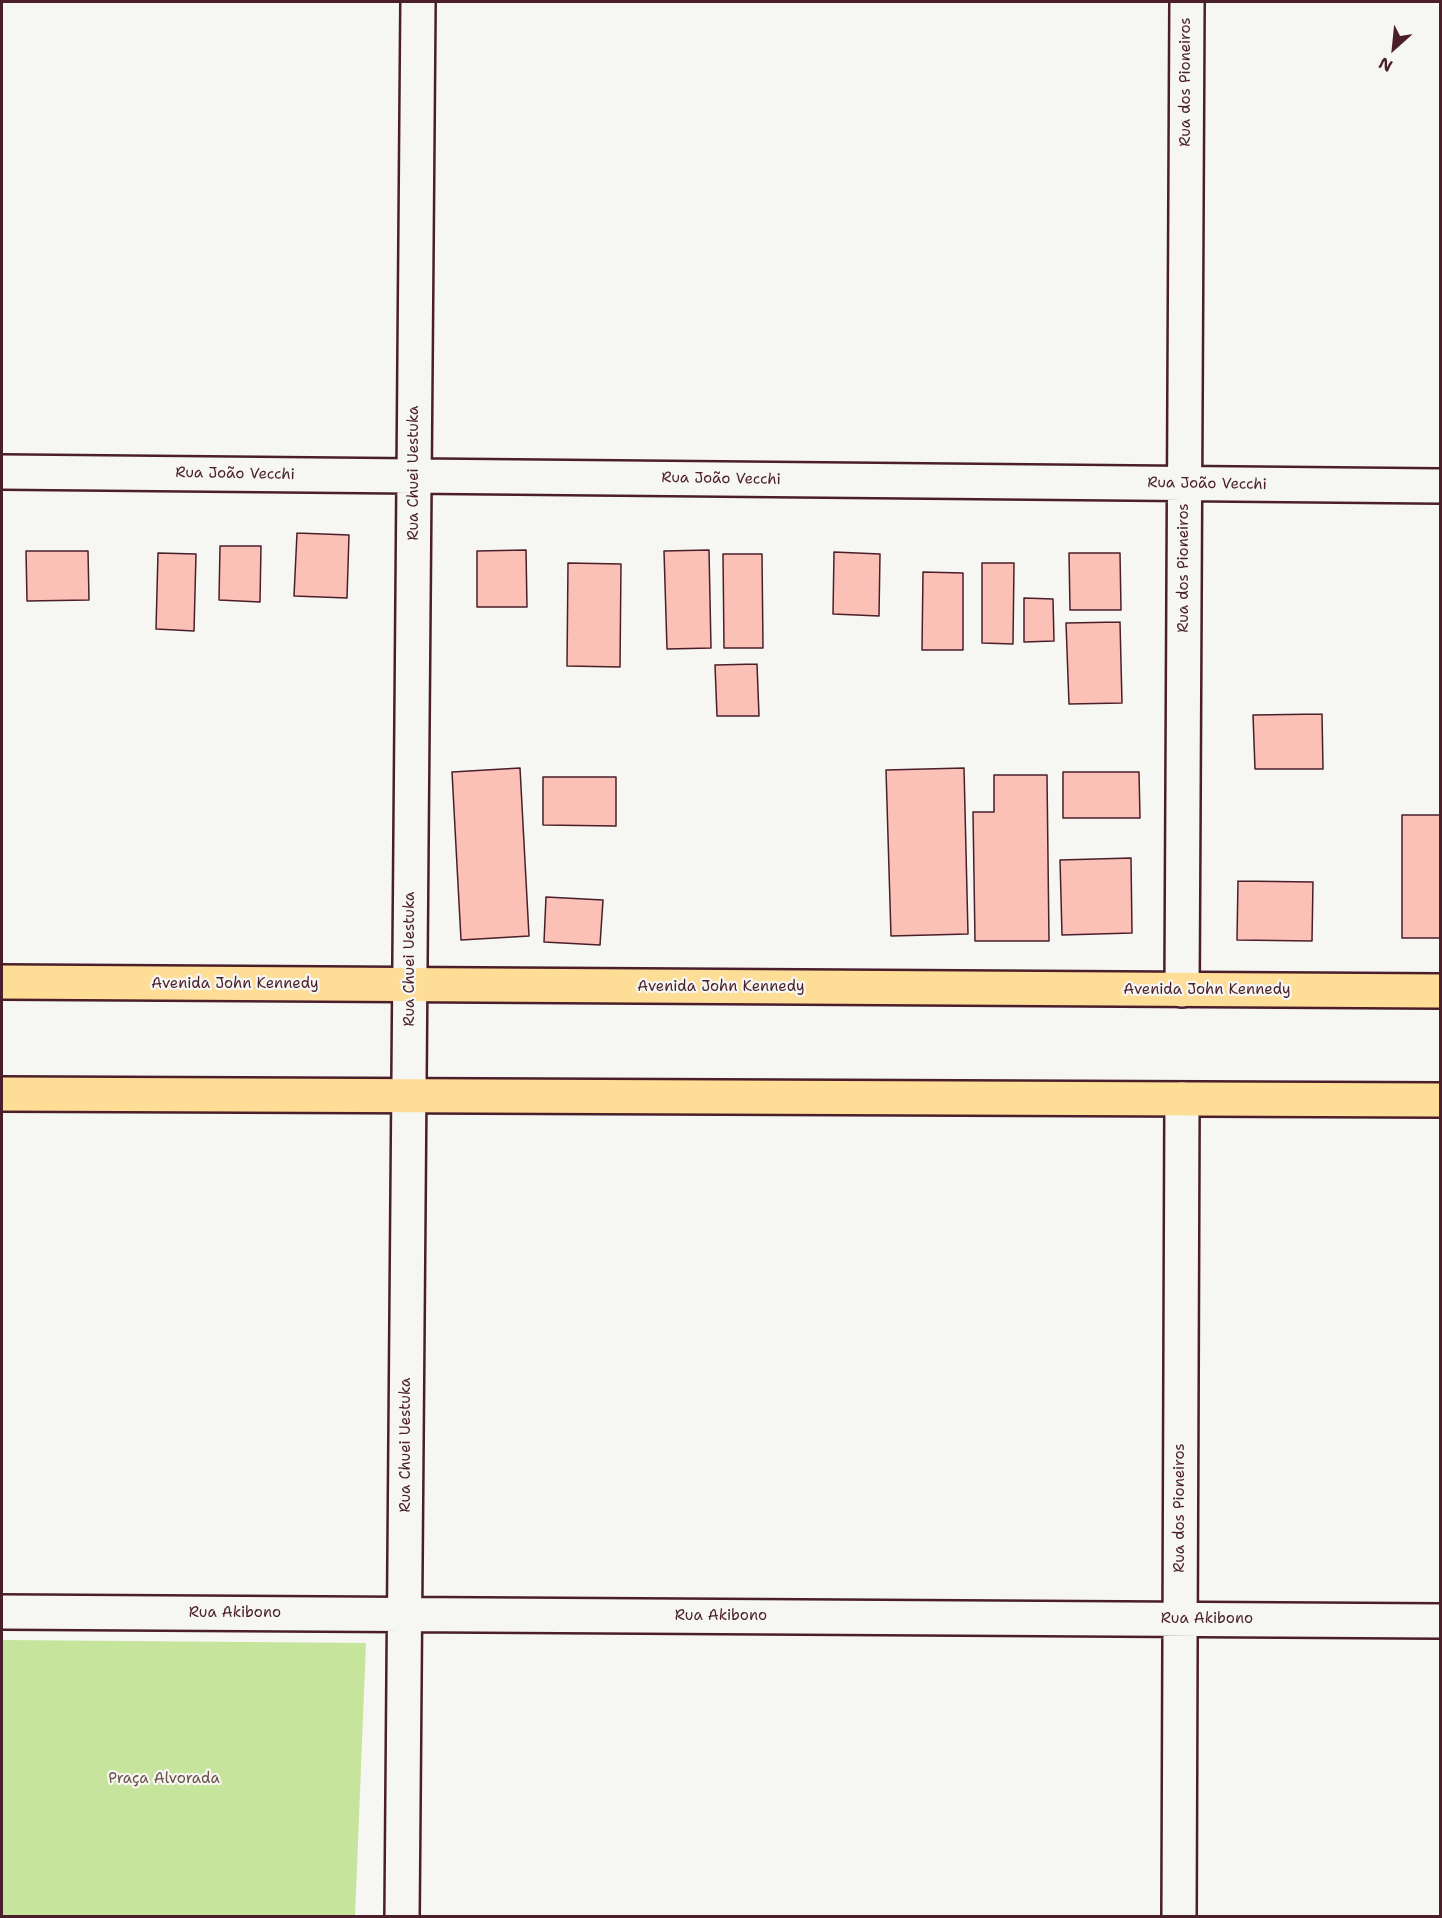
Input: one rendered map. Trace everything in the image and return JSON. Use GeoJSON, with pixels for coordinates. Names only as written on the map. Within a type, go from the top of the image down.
{"type":"FeatureCollection","features":[{"type":"Feature","properties":{"kind":"main road","name":"Avenida John Kennedy"},"geometry":{"type":"LineString","coordinates":[[2,982],[1440,991]]}},
{"type":"Feature","properties":{"kind":"main road"},"geometry":{"type":"LineString","coordinates":[[2,1094],[1440,1100]]}},
{"type":"Feature","properties":{"kind":"street","name":"Rua Chuei Uestuka"},"geometry":{"type":"LineString","coordinates":[[402,1917],[418,2]]}},
{"type":"Feature","properties":{"kind":"street","name":"Rua dos Pioneiros"},"geometry":{"type":"LineString","coordinates":[[1182,990],[1186,2]]}},
{"type":"Feature","properties":{"kind":"street","name":"Rua João Vecchi"},"geometry":{"type":"LineString","coordinates":[[2,472],[1440,486]]}},
{"type":"Feature","properties":{"kind":"street","name":"Rua dos Pioneiros"},"geometry":{"type":"LineString","coordinates":[[1179,1917],[1182,1099]]}},
{"type":"Feature","properties":{"kind":"street","name":"Rua Akibono"},"geometry":{"type":"LineString","coordinates":[[2,1612],[1440,1621]]}},
{"type":"Feature","properties":{"kind":"green space","name":"Praça Alvorada"},"geometry":{"type":"Polygon","coordinates":[[[2,1640],[366,1643],[355,1916],[2,1916],[2,1640]]]}},
{"type":"Feature","properties":{"kind":"building"},"geometry":{"type":"Polygon","coordinates":[[[297,533],[349,535],[347,598],[294,596],[297,533]]]}},
{"type":"Feature","properties":{"kind":"building"},"geometry":{"type":"Polygon","coordinates":[[[220,546],[261,546],[260,602],[219,600],[220,546]]]}},
{"type":"Feature","properties":{"kind":"building"},"geometry":{"type":"Polygon","coordinates":[[[526,550],[527,607],[477,607],[477,551],[526,550]]]}},
{"type":"Feature","properties":{"kind":"building"},"geometry":{"type":"Polygon","coordinates":[[[709,550],[711,648],[667,649],[664,551],[709,550]]]}},
{"type":"Feature","properties":{"kind":"building"},"geometry":{"type":"Polygon","coordinates":[[[26,551],[88,551],[89,600],[27,601],[26,551]]]}},
{"type":"Feature","properties":{"kind":"building"},"geometry":{"type":"Polygon","coordinates":[[[834,552],[880,554],[879,616],[833,614],[834,552]]]}},
{"type":"Feature","properties":{"kind":"building"},"geometry":{"type":"Polygon","coordinates":[[[158,553],[196,554],[194,631],[156,629],[158,553]]]}},
{"type":"Feature","properties":{"kind":"building"},"geometry":{"type":"Polygon","coordinates":[[[1069,553],[1120,553],[1121,610],[1070,610],[1069,553]]]}},
{"type":"Feature","properties":{"kind":"building"},"geometry":{"type":"Polygon","coordinates":[[[723,554],[762,554],[763,648],[724,648],[723,554]]]}},
{"type":"Feature","properties":{"kind":"building"},"geometry":{"type":"Polygon","coordinates":[[[568,563],[621,564],[620,667],[567,666],[568,563]]]}},
{"type":"Feature","properties":{"kind":"building"},"geometry":{"type":"Polygon","coordinates":[[[982,563],[1014,563],[1013,644],[982,643],[982,563]]]}},
{"type":"Feature","properties":{"kind":"building"},"geometry":{"type":"Polygon","coordinates":[[[923,572],[963,573],[963,650],[922,650],[923,572]]]}},
{"type":"Feature","properties":{"kind":"building"},"geometry":{"type":"Polygon","coordinates":[[[1024,598],[1053,599],[1054,641],[1024,642],[1024,598]]]}},
{"type":"Feature","properties":{"kind":"building"},"geometry":{"type":"Polygon","coordinates":[[[1120,622],[1122,703],[1069,704],[1066,623],[1120,622]]]}},
{"type":"Feature","properties":{"kind":"building"},"geometry":{"type":"Polygon","coordinates":[[[757,664],[759,716],[717,716],[715,665],[757,664]]]}},
{"type":"Feature","properties":{"kind":"building"},"geometry":{"type":"Polygon","coordinates":[[[1322,714],[1323,769],[1255,769],[1253,715],[1322,714]]]}},
{"type":"Feature","properties":{"kind":"building"},"geometry":{"type":"Polygon","coordinates":[[[520,768],[529,936],[461,940],[452,772],[520,768]]]}},
{"type":"Feature","properties":{"kind":"building"},"geometry":{"type":"Polygon","coordinates":[[[964,768],[968,934],[891,936],[886,770],[964,768]]]}},
{"type":"Feature","properties":{"kind":"building"},"geometry":{"type":"Polygon","coordinates":[[[1063,772],[1139,772],[1140,818],[1063,818],[1063,772]]]}},
{"type":"Feature","properties":{"kind":"building"},"geometry":{"type":"Polygon","coordinates":[[[994,775],[1047,775],[1049,941],[975,941],[973,812],[994,812],[994,775]]]}},
{"type":"Feature","properties":{"kind":"building"},"geometry":{"type":"Polygon","coordinates":[[[543,777],[616,777],[616,826],[543,825],[543,777]]]}},
{"type":"Feature","properties":{"kind":"building"},"geometry":{"type":"Polygon","coordinates":[[[1402,815],[1440,815],[1440,938],[1402,938],[1402,815]]]}},
{"type":"Feature","properties":{"kind":"building"},"geometry":{"type":"Polygon","coordinates":[[[1131,858],[1132,933],[1062,935],[1060,860],[1131,858]]]}},
{"type":"Feature","properties":{"kind":"building"},"geometry":{"type":"Polygon","coordinates":[[[1238,881],[1313,882],[1312,941],[1237,940],[1238,881]]]}},
{"type":"Feature","properties":{"kind":"building"},"geometry":{"type":"Polygon","coordinates":[[[546,897],[603,900],[600,945],[544,942],[546,897]]]}}]}
